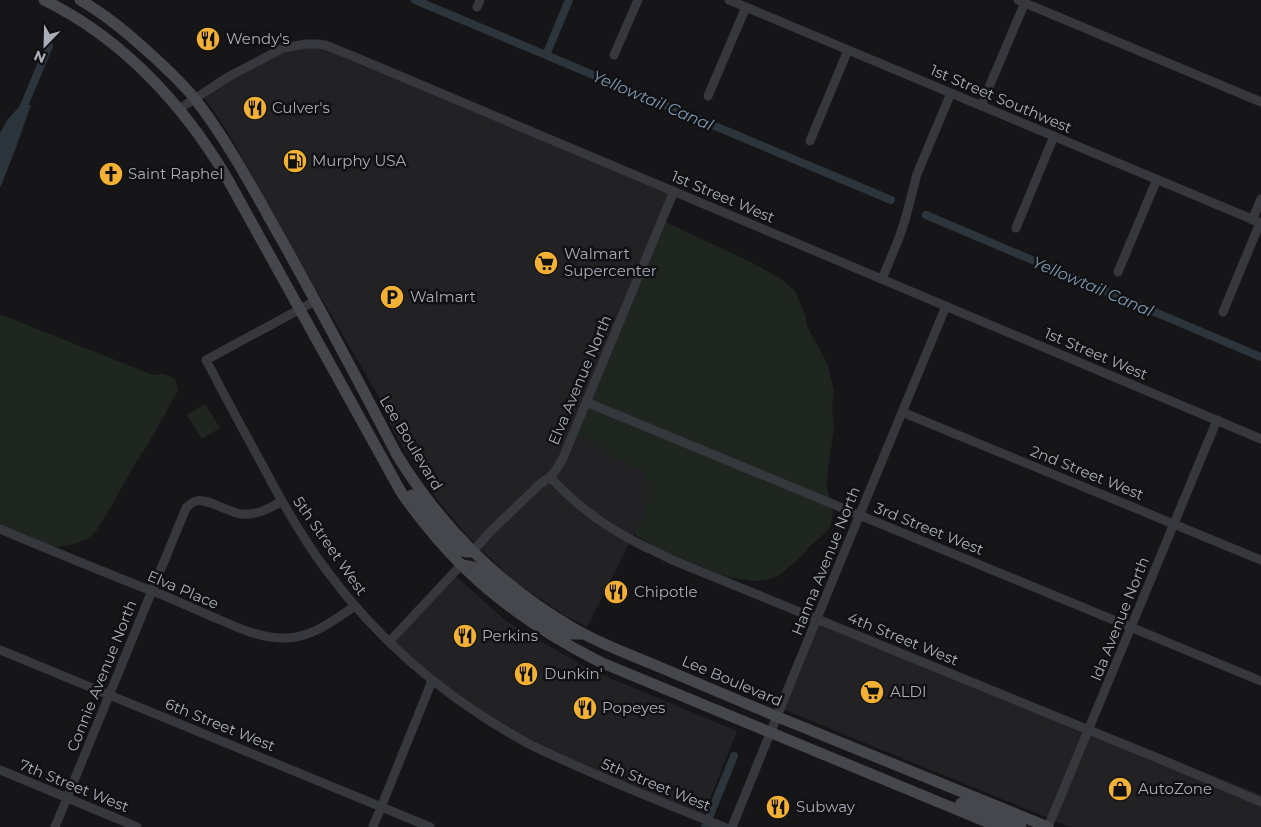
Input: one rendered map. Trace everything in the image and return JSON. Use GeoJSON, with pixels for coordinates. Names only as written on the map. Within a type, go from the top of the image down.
{"type":"FeatureCollection","features":[{"type":"Feature","properties":{"kind":"main road","name":"Lee Boulevard"},"geometry":{"type":"LineString","coordinates":[[44,0],[84,23],[128,57],[148,75],[179,109],[212,153],[227,178],[400,492],[438,540],[490,592],[544,631],[600,662],[999,827]]}},
{"type":"Feature","properties":{"kind":"main road","name":"Lee Boulevard"},"geometry":{"type":"LineString","coordinates":[[80,0],[136,41],[194,98],[223,139],[248,181],[316,301],[397,455],[410,476],[442,518],[472,552],[505,581],[554,616],[606,645],[1048,827]]}},
{"type":"Feature","properties":{"kind":"main road"},"geometry":{"type":"LineString","coordinates":[[377,448],[384,454],[419,505],[458,549],[472,552]]}},
{"type":"Feature","properties":{"kind":"main road"},"geometry":{"type":"LineString","coordinates":[[461,565],[473,567],[524,608],[564,634],[584,634]]}},
{"type":"Feature","properties":{"kind":"main road"},"geometry":{"type":"LineString","coordinates":[[935,800],[948,798],[1022,827]]}},
{"type":"Feature","properties":{"kind":"street"},"geometry":{"type":"LineString","coordinates":[[614,55],[638,0]]}},
{"type":"Feature","properties":{"kind":"street","name":"1st Street Southwest"},"geometry":{"type":"LineString","coordinates":[[729,0],[1258,222]]}},
{"type":"Feature","properties":{"kind":"street"},"geometry":{"type":"LineString","coordinates":[[981,106],[1023,1],[1261,102]]}},
{"type":"Feature","properties":{"kind":"street"},"geometry":{"type":"LineString","coordinates":[[708,96],[746,7]]}},
{"type":"Feature","properties":{"kind":"street","name":"1st Street West"},"geometry":{"type":"LineString","coordinates":[[179,109],[228,77],[283,48],[306,44],[325,45],[1261,439]]}},
{"type":"Feature","properties":{"kind":"street"},"geometry":{"type":"LineString","coordinates":[[810,141],[848,50]]}},
{"type":"Feature","properties":{"kind":"street"},"geometry":{"type":"LineString","coordinates":[[882,279],[905,220],[916,174],[951,93]]}},
{"type":"Feature","properties":{"kind":"street"},"geometry":{"type":"LineString","coordinates":[[1016,228],[1054,136]]}},
{"type":"Feature","properties":{"kind":"street"},"geometry":{"type":"LineString","coordinates":[[1118,272],[1157,179]]}},
{"type":"Feature","properties":{"kind":"street","name":"Elva Avenue North"},"geometry":{"type":"LineString","coordinates":[[472,552],[491,531],[540,484],[550,477],[563,458],[674,192]]}},
{"type":"Feature","properties":{"kind":"street"},"geometry":{"type":"LineString","coordinates":[[1223,312],[1258,222],[1261,199]]}},
{"type":"Feature","properties":{"kind":"street","name":"5th Street West"},"geometry":{"type":"LineString","coordinates":[[316,301],[206,360],[282,501],[326,571],[377,631],[432,681],[468,707],[531,745],[619,785],[724,827]]}},
{"type":"Feature","properties":{"kind":"street","name":"Hanna Avenue North"},"geometry":{"type":"LineString","coordinates":[[732,827],[946,306]]}},
{"type":"Feature","properties":{"kind":"street","name":"3rd Street West"},"geometry":{"type":"LineString","coordinates":[[586,402],[1261,681]]}},
{"type":"Feature","properties":{"kind":"street","name":"2nd Street West"},"geometry":{"type":"LineString","coordinates":[[902,412],[1261,560]]}},
{"type":"Feature","properties":{"kind":"street","name":"Ida Avenue North"},"geometry":{"type":"LineString","coordinates":[[1048,827],[1216,420]]}},
{"type":"Feature","properties":{"kind":"street","name":"4th Street West"},"geometry":{"type":"LineString","coordinates":[[550,477],[593,517],[631,540],[670,558],[1261,802]]}},
{"type":"Feature","properties":{"kind":"street","name":"Connie Avenue North"},"geometry":{"type":"LineString","coordinates":[[55,827],[186,508],[194,501],[203,500],[230,511],[252,514],[282,501]]}},
{"type":"Feature","properties":{"kind":"street","name":"Elva Place"},"geometry":{"type":"LineString","coordinates":[[0,529],[245,631],[267,637],[297,637],[315,631],[355,606]]}},
{"type":"Feature","properties":{"kind":"street"},"geometry":{"type":"LineString","coordinates":[[389,642],[461,565]]}},
{"type":"Feature","properties":{"kind":"street","name":"6th Street West"},"geometry":{"type":"LineString","coordinates":[[0,650],[430,827]]}},
{"type":"Feature","properties":{"kind":"street"},"geometry":{"type":"LineString","coordinates":[[373,827],[432,681]]}},
{"type":"Feature","properties":{"kind":"street","name":"7th Street West"},"geometry":{"type":"LineString","coordinates":[[0,770],[137,827]]}},
{"type":"Feature","properties":{"kind":"shaded area"},"geometry":{"type":"Polygon","coordinates":[[[319,44],[675,192],[575,432],[594,443],[607,455],[641,470],[646,479],[649,492],[644,509],[645,512],[587,627],[566,616],[515,582],[468,537],[439,502],[393,431],[379,397],[280,227],[233,141],[200,93],[291,48],[319,44]]]}},
{"type":"Feature","properties":{"kind":"shaded area"},"geometry":{"type":"Polygon","coordinates":[[[21,105],[31,105],[0,188],[0,133],[8,119],[21,105]]]}},
{"type":"Feature","properties":{"kind":"shaded area"},"geometry":{"type":"Polygon","coordinates":[[[663,221],[751,262],[783,280],[795,291],[804,312],[808,328],[827,363],[834,391],[832,408],[834,427],[826,485],[833,513],[830,527],[803,555],[777,577],[753,581],[727,577],[662,551],[634,534],[645,512],[644,509],[649,492],[646,479],[641,470],[607,455],[594,443],[574,432],[663,221]]]}},
{"type":"Feature","properties":{"kind":"shaded area"},"geometry":{"type":"Polygon","coordinates":[[[0,314],[153,375],[164,374],[175,379],[178,390],[105,517],[94,534],[75,544],[58,547],[47,546],[0,528],[0,314]]]}},
{"type":"Feature","properties":{"kind":"shaded area"},"geometry":{"type":"Polygon","coordinates":[[[205,404],[220,428],[202,439],[187,415],[205,404]]]}},
{"type":"Feature","properties":{"kind":"shaded area"},"geometry":{"type":"Polygon","coordinates":[[[456,576],[506,621],[591,670],[737,731],[701,821],[503,734],[422,672],[390,638],[456,576]]]}},
{"type":"Feature","properties":{"kind":"shaded area"},"geometry":{"type":"Polygon","coordinates":[[[815,613],[1261,795],[1261,827],[1070,827],[775,706],[815,613]]]}},
{"type":"Feature","properties":{"kind":"waterway","name":"Yellowtail Canal"},"geometry":{"type":"LineString","coordinates":[[415,0],[891,200]]}},
{"type":"Feature","properties":{"kind":"waterway"},"geometry":{"type":"LineString","coordinates":[[546,55],[569,0]]}},
{"type":"Feature","properties":{"kind":"waterway"},"geometry":{"type":"LineString","coordinates":[[21,113],[49,46]]}},
{"type":"Feature","properties":{"kind":"waterway","name":"Yellowtail Canal"},"geometry":{"type":"LineString","coordinates":[[926,215],[1261,357]]}},
{"type":"Feature","properties":{"kind":"waterway"},"geometry":{"type":"LineString","coordinates":[[710,815],[734,756]]}},
{"type":"Feature","properties":{"kind":"place","name":"Wendy's"},"geometry":{"type":"Point","coordinates":[208,39]}},
{"type":"Feature","properties":{"kind":"place","name":"Culver's"},"geometry":{"type":"Point","coordinates":[255,108]}},
{"type":"Feature","properties":{"kind":"place","name":"Murphy USA"},"geometry":{"type":"Point","coordinates":[295,161]}},
{"type":"Feature","properties":{"kind":"place","name":"Saint Raphel"},"geometry":{"type":"Point","coordinates":[111,174]}},
{"type":"Feature","properties":{"kind":"place","name":"Walmart Supercenter"},"geometry":{"type":"Point","coordinates":[546,263]}},
{"type":"Feature","properties":{"kind":"place","name":"Walmart"},"geometry":{"type":"Point","coordinates":[392,297]}},
{"type":"Feature","properties":{"kind":"place","name":"Chipotle"},"geometry":{"type":"Point","coordinates":[616,592]}},
{"type":"Feature","properties":{"kind":"place","name":"Perkins"},"geometry":{"type":"Point","coordinates":[465,636]}},
{"type":"Feature","properties":{"kind":"place","name":"Dunkin'"},"geometry":{"type":"Point","coordinates":[526,674]}},
{"type":"Feature","properties":{"kind":"place","name":"ALDI"},"geometry":{"type":"Point","coordinates":[872,692]}},
{"type":"Feature","properties":{"kind":"place","name":"Popeyes"},"geometry":{"type":"Point","coordinates":[585,708]}},
{"type":"Feature","properties":{"kind":"place","name":"AutoZone"},"geometry":{"type":"Point","coordinates":[1120,789]}},
{"type":"Feature","properties":{"kind":"place","name":"Subway"},"geometry":{"type":"Point","coordinates":[778,807]}}]}
